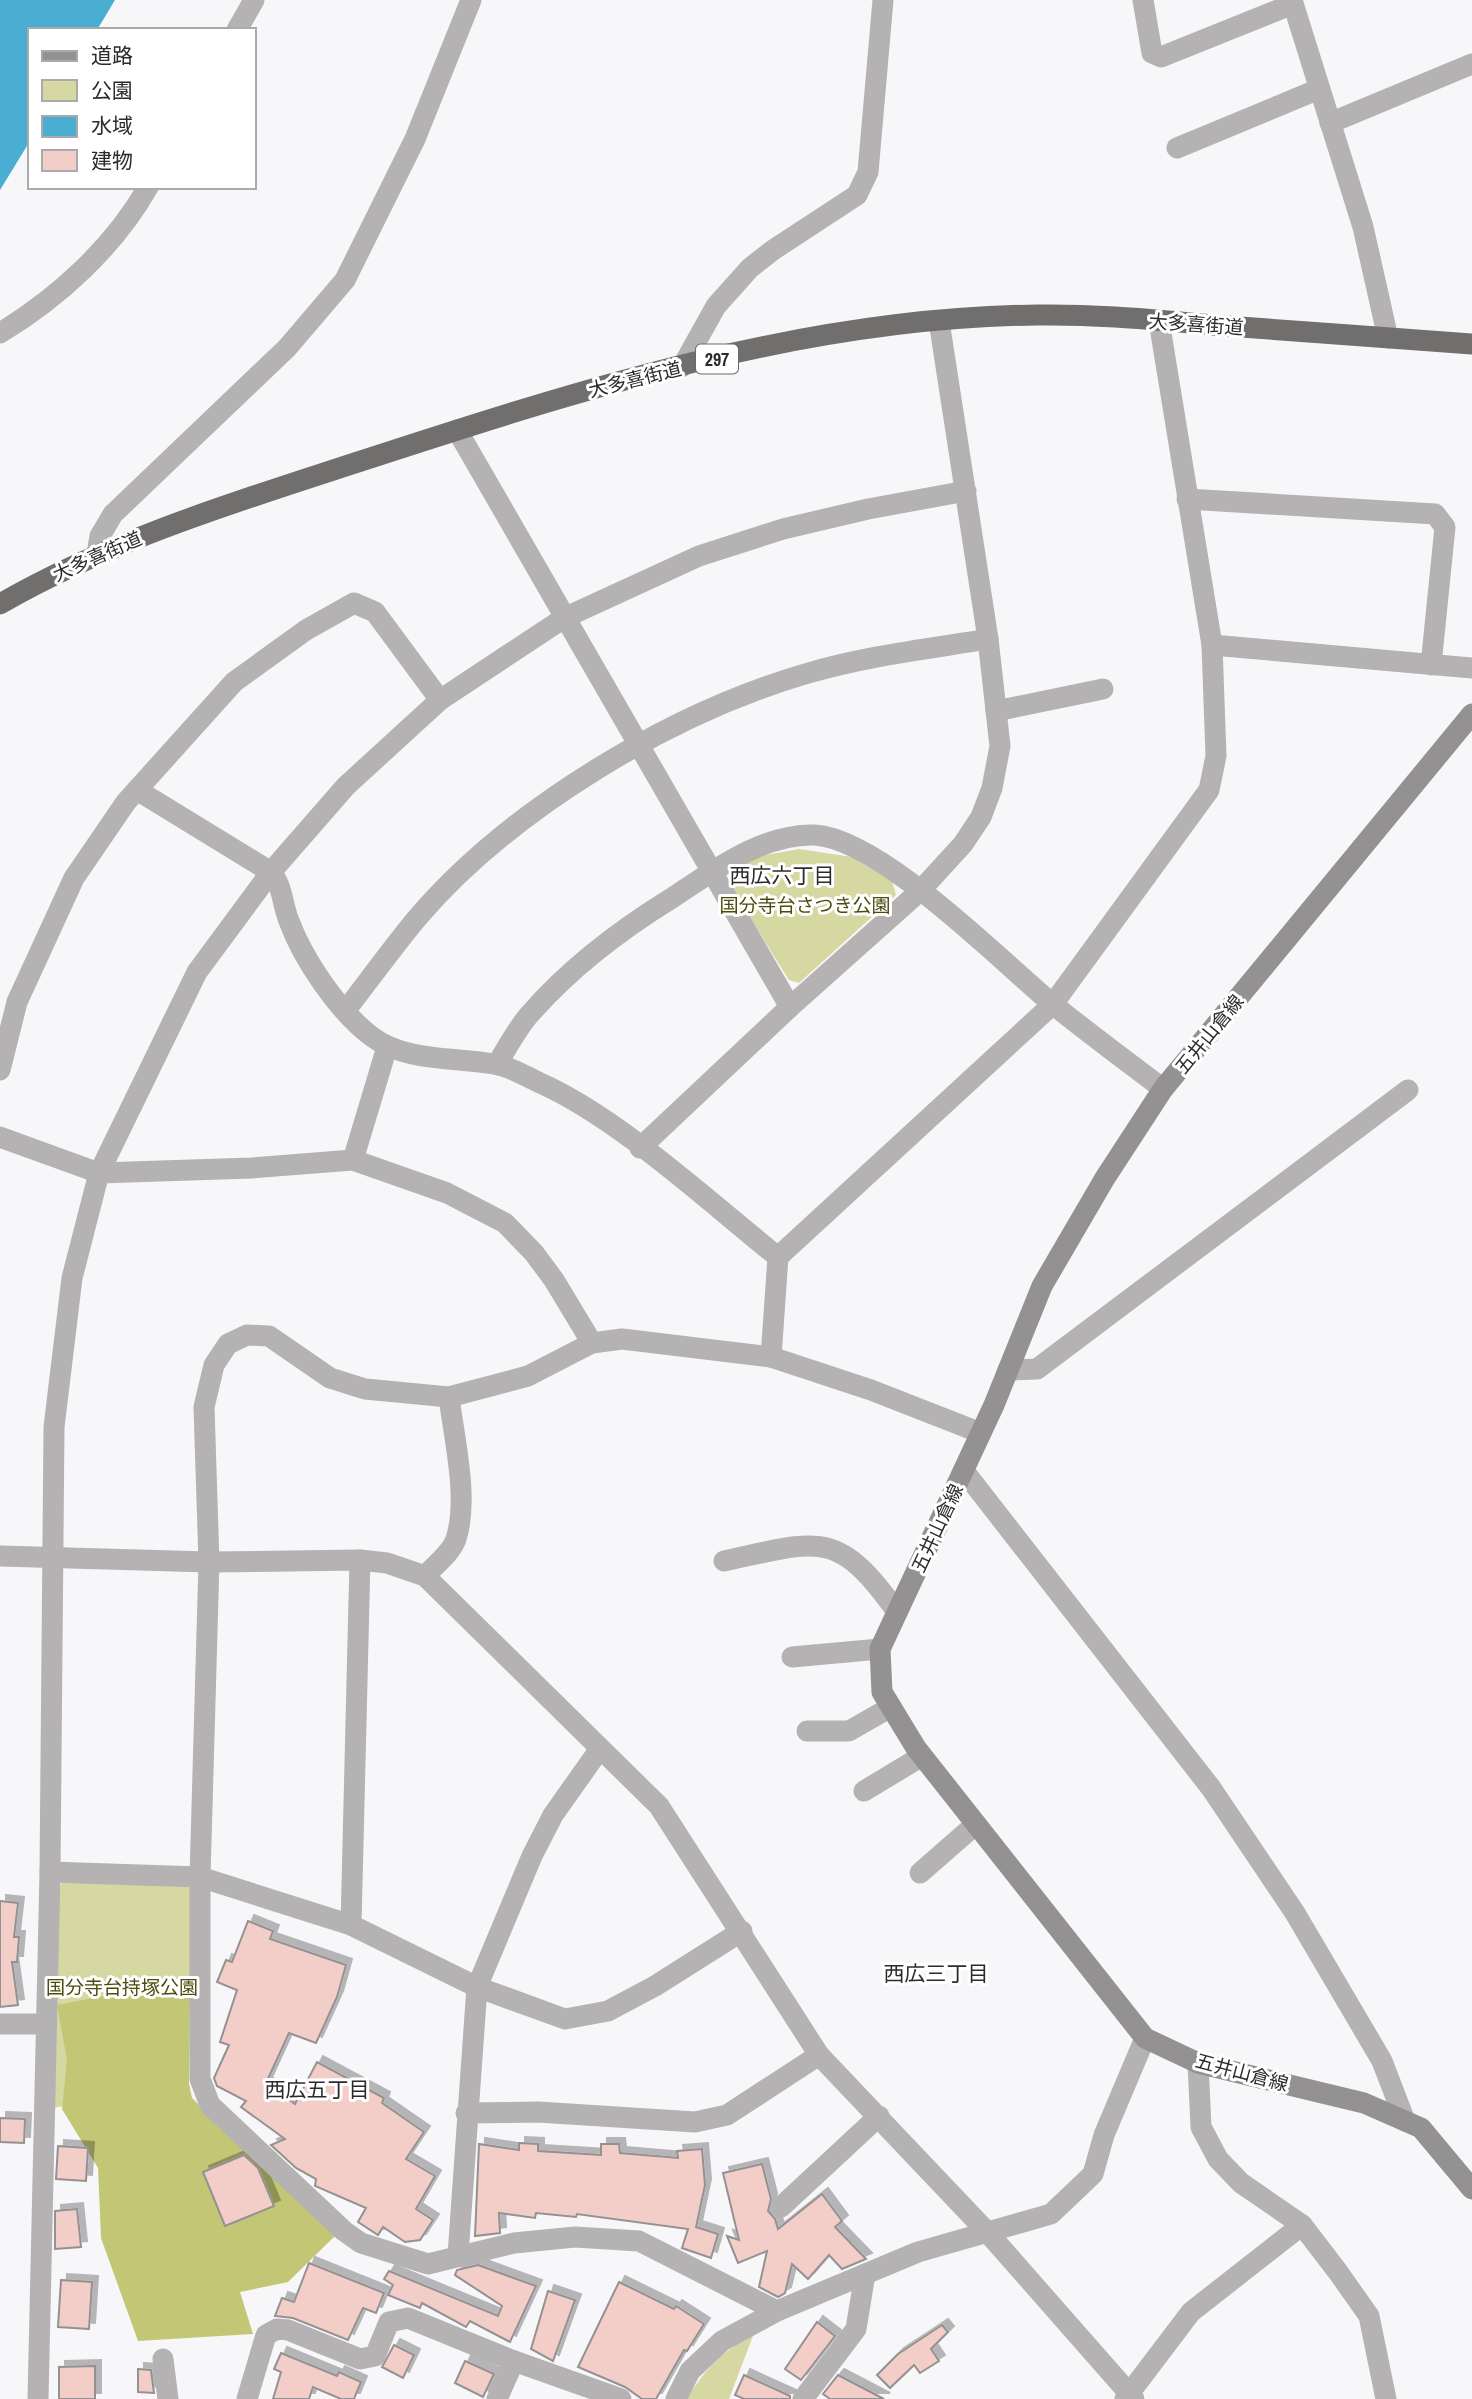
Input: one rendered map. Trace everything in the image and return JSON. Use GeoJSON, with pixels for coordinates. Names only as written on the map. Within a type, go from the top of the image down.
{"type":"FeatureCollection","features":[{"type":"Feature","properties":{"kind":"highway","name":"大多喜街道"},"geometry":{"type":"LineString","coordinates":[[0,604],[97,554],[194,516],[531,406],[682,367],[816,337],[939,321],[1039,315],[1472,344]]}},
{"type":"Feature","properties":{"kind":"main road","name":"五井山倉線"},"geometry":{"type":"LineString","coordinates":[[1472,714],[1163,1089],[1105,1178],[1042,1286],[981,1433],[880,1649],[882,1692],[922,1756],[1145,2038],[1198,2063],[1364,2103],[1421,2128],[1472,2189]]}},
{"type":"Feature","properties":{"kind":"street"},"geometry":{"type":"LineString","coordinates":[[238,28],[254,0]]}},
{"type":"Feature","properties":{"kind":"street"},"geometry":{"type":"LineString","coordinates":[[97,554],[100,536],[113,514],[287,348],[345,280],[415,139],[471,0]]}},
{"type":"Feature","properties":{"kind":"street"},"geometry":{"type":"LineString","coordinates":[[682,367],[716,306],[750,268],[772,250],[856,195],[868,172],[883,0]]}},
{"type":"Feature","properties":{"kind":"street"},"geometry":{"type":"LineString","coordinates":[[1143,0],[1152,53],[1161,57],[1293,2],[1363,227],[1388,338]]}},
{"type":"Feature","properties":{"kind":"street"},"geometry":{"type":"LineString","coordinates":[[1330,123],[1472,64]]}},
{"type":"Feature","properties":{"kind":"street"},"geometry":{"type":"LineString","coordinates":[[1177,148],[1320,89]]}},
{"type":"Feature","properties":{"kind":"street"},"geometry":{"type":"LineString","coordinates":[[0,333],[65,287],[103,247],[146,189]]}},
{"type":"Feature","properties":{"kind":"street"},"geometry":{"type":"LineString","coordinates":[[640,1148],[789,1007],[920,891],[963,844],[981,817],[992,788],[1000,746],[988,639],[939,321]]}},
{"type":"Feature","properties":{"kind":"street"},"geometry":{"type":"LineString","coordinates":[[771,1357],[778,1257],[1053,1004],[1209,790],[1216,756],[1212,645],[1159,321]]}},
{"type":"Feature","properties":{"kind":"street"},"geometry":{"type":"LineString","coordinates":[[457,430],[789,1007]]}},
{"type":"Feature","properties":{"kind":"street"},"geometry":{"type":"LineString","coordinates":[[38,2399],[50,1872],[51,1558],[57,1400],[72,1278],[99,1173],[197,972],[271,872],[346,786],[440,700],[564,618],[699,556],[783,529],[868,509],[966,491]]}},
{"type":"Feature","properties":{"kind":"street"},"geometry":{"type":"LineString","coordinates":[[1187,499],[1435,514],[1445,527],[1431,665]]}},
{"type":"Feature","properties":{"kind":"street"},"geometry":{"type":"LineString","coordinates":[[0,1070],[17,1002],[74,878],[137,790],[233,682],[306,630],[355,603],[375,612],[440,700]]}},
{"type":"Feature","properties":{"kind":"street"},"geometry":{"type":"LineString","coordinates":[[346,1010],[419,916],[493,843],[637,743],[722,704],[806,674],[878,657],[988,639]]}},
{"type":"Feature","properties":{"kind":"street"},"geometry":{"type":"LineString","coordinates":[[1212,645],[1472,668]]}},
{"type":"Feature","properties":{"kind":"street"},"geometry":{"type":"LineString","coordinates":[[996,710],[1103,689]]}},
{"type":"Feature","properties":{"kind":"street"},"geometry":{"type":"LineString","coordinates":[[137,790],[271,872],[279,881],[287,918],[302,953],[323,985],[369,1035],[387,1047],[427,1056],[497,1064],[543,1084],[587,1109],[640,1148],[778,1257]]}},
{"type":"Feature","properties":{"kind":"street"},"geometry":{"type":"LineString","coordinates":[[497,1064],[528,1016],[586,959],[648,913],[711,872],[759,846],[786,838],[815,835],[863,851],[920,891],[1053,1004],[1163,1089]]}},
{"type":"Feature","properties":{"kind":"street"},"geometry":{"type":"LineString","coordinates":[[353,1160],[387,1047]]}},
{"type":"Feature","properties":{"kind":"street"},"geometry":{"type":"LineString","coordinates":[[1008,1370],[1037,1369],[1408,1090]]}},
{"type":"Feature","properties":{"kind":"street"},"geometry":{"type":"LineString","coordinates":[[0,1137],[99,1173],[252,1168],[353,1160],[447,1193],[505,1223],[554,1280],[592,1343]]}},
{"type":"Feature","properties":{"kind":"street"},"geometry":{"type":"LineString","coordinates":[[777,2311],[639,2241],[575,2237],[514,2243],[428,2264],[361,2243],[344,2231],[210,2105],[200,2079],[200,1877],[209,1562],[204,1406],[214,1365],[228,1344],[247,1335],[269,1336],[330,1378],[365,1389],[449,1397],[528,1376],[592,1343],[622,1339],[771,1357],[872,1390],[981,1433]]}},
{"type":"Feature","properties":{"kind":"street"},"geometry":{"type":"LineString","coordinates":[[425,1576],[456,1541],[460,1516],[460,1484],[449,1397]]}},
{"type":"Feature","properties":{"kind":"street"},"geometry":{"type":"LineString","coordinates":[[964,1471],[1212,1788],[1295,1913],[1382,2061],[1405,2121]]}},
{"type":"Feature","properties":{"kind":"street"},"geometry":{"type":"LineString","coordinates":[[724,1561],[812,1544],[845,1553],[872,1576],[897,1612]]}},
{"type":"Feature","properties":{"kind":"street"},"geometry":{"type":"LineString","coordinates":[[0,1556],[209,1562],[360,1560],[387,1563],[425,1576],[599,1750],[659,1806],[742,1931],[819,2055],[989,2234],[1129,2397],[1191,2312],[1303,2225]]}},
{"type":"Feature","properties":{"kind":"street"},"geometry":{"type":"LineString","coordinates":[[351,1925],[360,1560]]}},
{"type":"Feature","properties":{"kind":"street"},"geometry":{"type":"LineString","coordinates":[[792,1657],[880,1649]]}},
{"type":"Feature","properties":{"kind":"street"},"geometry":{"type":"LineString","coordinates":[[807,1731],[849,1731],[891,1707]]}},
{"type":"Feature","properties":{"kind":"street"},"geometry":{"type":"LineString","coordinates":[[458,2255],[477,1987],[532,1856],[553,1815],[599,1750]]}},
{"type":"Feature","properties":{"kind":"street"},"geometry":{"type":"LineString","coordinates":[[864,1791],[922,1756]]}},
{"type":"Feature","properties":{"kind":"street"},"geometry":{"type":"LineString","coordinates":[[920,1874],[976,1824]]}},
{"type":"Feature","properties":{"kind":"street"},"geometry":{"type":"LineString","coordinates":[[50,1872],[200,1877],[351,1925],[477,1987],[565,2019],[588,2017],[608,2011],[655,1986],[742,1931]]}},
{"type":"Feature","properties":{"kind":"street"},"geometry":{"type":"LineString","coordinates":[[0,2024],[46,2024]]}},
{"type":"Feature","properties":{"kind":"street"},"geometry":{"type":"LineString","coordinates":[[676,2399],[690,2371],[722,2341],[777,2311],[918,2252],[989,2234],[1051,2214],[1093,2174],[1104,2136],[1145,2038]]}},
{"type":"Feature","properties":{"kind":"street"},"geometry":{"type":"LineString","coordinates":[[466,2113],[537,2112],[695,2122],[727,2115],[819,2055]]}},
{"type":"Feature","properties":{"kind":"street"},"geometry":{"type":"LineString","coordinates":[[1198,2063],[1201,2127],[1218,2159],[1241,2183],[1303,2225],[1369,2316],[1386,2399]]}},
{"type":"Feature","properties":{"kind":"street"},"geometry":{"type":"LineString","coordinates":[[781,2207],[879,2116]]}},
{"type":"Feature","properties":{"kind":"street"},"geometry":{"type":"LineString","coordinates":[[803,2399],[856,2329],[865,2274]]}},
{"type":"Feature","properties":{"kind":"street"},"geometry":{"type":"LineString","coordinates":[[247,2399],[266,2335],[277,2329],[288,2330],[360,2359],[375,2356],[389,2322],[408,2318],[514,2361],[621,2399]]}},
{"type":"Feature","properties":{"kind":"street"},"geometry":{"type":"LineString","coordinates":[[163,2359],[168,2399]]}},
{"type":"Feature","properties":{"kind":"street"},"geometry":{"type":"LineString","coordinates":[[497,2399],[514,2361]]}},
{"type":"Feature","properties":{"kind":"green space","name":"国分寺台さつき公園"},"geometry":{"type":"Polygon","coordinates":[[[799,849],[852,857],[892,881],[896,895],[799,983],[789,980],[731,888],[732,872],[755,857],[799,849]]]}},
{"type":"Feature","properties":{"kind":"green space","name":"国分寺台持塚公園"},"geometry":{"type":"Polygon","coordinates":[[[64,1881],[188,1885],[191,1890],[189,2084],[53,2108],[55,1890],[64,1881]]]}},
{"type":"Feature","properties":{"kind":"green space"},"geometry":{"type":"Polygon","coordinates":[[[190,1979],[189,2084],[192,2098],[335,2236],[288,2282],[240,2292],[253,2334],[138,2341],[101,2238],[98,2168],[62,2109],[67,2060],[57,2005],[190,1979]]]}},
{"type":"Feature","properties":{"kind":"green space"},"geometry":{"type":"Polygon","coordinates":[[[753,2336],[729,2399],[687,2399],[715,2362],[733,2347],[753,2336]]]}},
{"type":"Feature","properties":{"kind":"water"},"geometry":{"type":"Polygon","coordinates":[[[0,0],[115,0],[98,28],[28,28],[28,144],[0,190],[0,0]]]}},
{"type":"Feature","properties":{"kind":"building"},"geometry":{"type":"Polygon","coordinates":[[[0,1901],[18,1903],[14,1937],[19,1937],[17,1962],[12,1962],[18,2005],[0,2007],[0,1901]]]}},
{"type":"Feature","properties":{"kind":"building"},"geometry":{"type":"Polygon","coordinates":[[[248,1921],[273,1931],[270,1939],[346,1965],[337,1997],[316,2043],[289,2033],[266,2083],[295,2104],[317,2062],[384,2098],[382,2103],[424,2132],[406,2159],[435,2176],[416,2209],[433,2220],[420,2240],[405,2242],[383,2227],[378,2235],[358,2222],[366,2208],[315,2186],[316,2179],[296,2168],[271,2145],[285,2139],[241,2107],[246,2101],[217,2086],[214,2078],[229,2045],[220,2042],[237,1990],[217,1982],[226,1960],[232,1962],[248,1921]]]}},
{"type":"Feature","properties":{"kind":"building"},"geometry":{"type":"Polygon","coordinates":[[[0,2118],[25,2119],[24,2143],[0,2142],[0,2118]]]}},
{"type":"Feature","properties":{"kind":"building"},"geometry":{"type":"Polygon","coordinates":[[[519,2143],[538,2144],[538,2151],[601,2155],[601,2144],[619,2144],[620,2153],[678,2158],[677,2151],[702,2149],[705,2185],[696,2227],[718,2234],[711,2258],[682,2248],[688,2229],[577,2214],[576,2217],[536,2213],[535,2218],[499,2213],[500,2233],[475,2236],[479,2144],[519,2150],[519,2143]]]}},
{"type":"Feature","properties":{"kind":"building"},"geometry":{"type":"Polygon","coordinates":[[[58,2146],[88,2148],[86,2181],[56,2179],[58,2146]]]}},
{"type":"Feature","properties":{"kind":"building"},"geometry":{"type":"Polygon","coordinates":[[[244,2155],[258,2168],[274,2206],[225,2226],[203,2172],[244,2155]]]}},
{"type":"Feature","properties":{"kind":"building"},"geometry":{"type":"Polygon","coordinates":[[[762,2164],[771,2199],[768,2211],[775,2219],[778,2229],[822,2194],[842,2221],[835,2227],[866,2259],[842,2269],[829,2255],[808,2279],[792,2264],[785,2293],[778,2297],[759,2287],[767,2251],[738,2263],[727,2236],[739,2240],[723,2173],[762,2164]]]}},
{"type":"Feature","properties":{"kind":"building"},"geometry":{"type":"Polygon","coordinates":[[[77,2209],[81,2247],[55,2249],[55,2211],[77,2209]]]}},
{"type":"Feature","properties":{"kind":"building"},"geometry":{"type":"Polygon","coordinates":[[[309,2263],[384,2293],[376,2313],[363,2308],[348,2340],[293,2318],[275,2316],[282,2298],[294,2302],[309,2263]]]}},
{"type":"Feature","properties":{"kind":"building"},"geometry":{"type":"Polygon","coordinates":[[[478,2265],[536,2286],[510,2342],[470,2321],[466,2327],[422,2303],[420,2308],[388,2295],[393,2285],[384,2279],[389,2271],[498,2316],[502,2306],[455,2275],[457,2270],[478,2265]]]}},
{"type":"Feature","properties":{"kind":"building"},"geometry":{"type":"Polygon","coordinates":[[[61,2280],[92,2282],[89,2329],[58,2327],[61,2280]]]}},
{"type":"Feature","properties":{"kind":"building"},"geometry":{"type":"Polygon","coordinates":[[[619,2282],[674,2309],[676,2306],[704,2324],[687,2351],[684,2350],[656,2399],[642,2399],[625,2387],[578,2367],[619,2282]]]}},
{"type":"Feature","properties":{"kind":"building"},"geometry":{"type":"Polygon","coordinates":[[[548,2291],[575,2300],[553,2361],[531,2349],[548,2291]]]}},
{"type":"Feature","properties":{"kind":"building"},"geometry":{"type":"Polygon","coordinates":[[[817,2322],[835,2336],[801,2380],[785,2369],[817,2322]]]}},
{"type":"Feature","properties":{"kind":"building"},"geometry":{"type":"Polygon","coordinates":[[[942,2325],[948,2332],[931,2349],[939,2361],[920,2373],[914,2365],[890,2388],[877,2375],[898,2354],[942,2325]]]}},
{"type":"Feature","properties":{"kind":"building"},"geometry":{"type":"Polygon","coordinates":[[[394,2345],[414,2355],[403,2378],[382,2367],[394,2345]]]}},
{"type":"Feature","properties":{"kind":"building"},"geometry":{"type":"Polygon","coordinates":[[[281,2353],[337,2376],[339,2372],[361,2382],[354,2399],[341,2399],[313,2387],[309,2399],[273,2399],[281,2372],[274,2369],[281,2353]]]}},
{"type":"Feature","properties":{"kind":"building"},"geometry":{"type":"Polygon","coordinates":[[[465,2361],[494,2374],[483,2397],[455,2383],[465,2361]]]}},
{"type":"Feature","properties":{"kind":"building"},"geometry":{"type":"Polygon","coordinates":[[[95,2366],[95,2399],[59,2399],[59,2367],[95,2366]]]}},
{"type":"Feature","properties":{"kind":"building"},"geometry":{"type":"Polygon","coordinates":[[[138,2369],[151,2370],[154,2393],[138,2392],[138,2369]]]}},
{"type":"Feature","properties":{"kind":"building"},"geometry":{"type":"Polygon","coordinates":[[[744,2375],[790,2396],[790,2399],[744,2399],[735,2395],[744,2375]]]}},
{"type":"Feature","properties":{"kind":"building"},"geometry":{"type":"Polygon","coordinates":[[[838,2375],[884,2399],[830,2399],[823,2394],[838,2375]]]}},
{"type":"Feature","properties":{"kind":"district","name":"西広六丁目"},"geometry":{"type":"Point","coordinates":[782,875]}},
{"type":"Feature","properties":{"kind":"district","name":"西広三丁目"},"geometry":{"type":"Point","coordinates":[936,1973]}},
{"type":"Feature","properties":{"kind":"district","name":"西広五丁目"},"geometry":{"type":"Point","coordinates":[317,2089]}}]}
